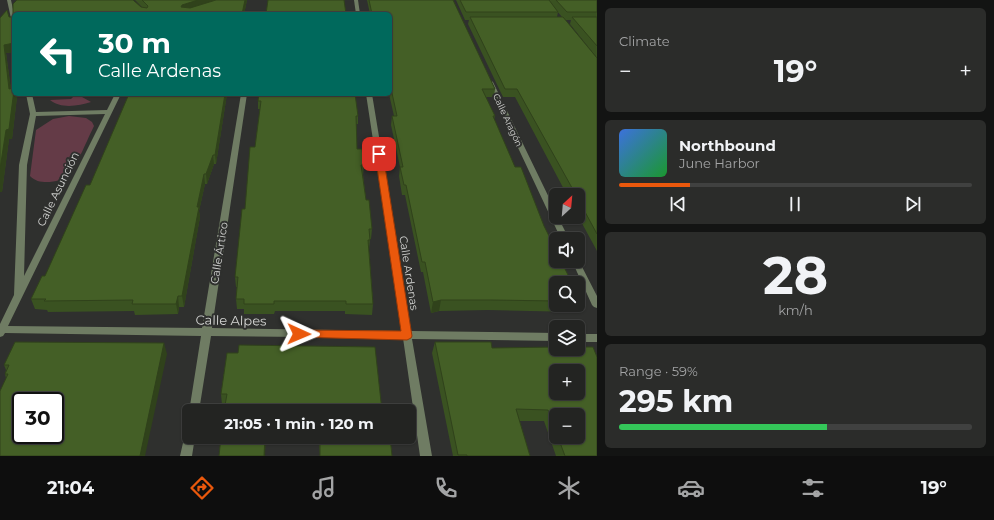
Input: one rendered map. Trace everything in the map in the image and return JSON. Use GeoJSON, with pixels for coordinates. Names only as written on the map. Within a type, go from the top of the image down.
{"type":"FeatureCollection","features":[{"type":"Feature","properties":{"kind":"street"},"geometry":{"type":"LineString","coordinates":[[9,0],[12,13]]}},
{"type":"Feature","properties":{"kind":"street"},"geometry":{"type":"LineString","coordinates":[[356,0],[358,12]]}},
{"type":"Feature","properties":{"kind":"street","name":"Calle Aragón"},"geometry":{"type":"LineString","coordinates":[[487,76],[562,232]]}},
{"type":"Feature","properties":{"kind":"street"},"geometry":{"type":"LineString","coordinates":[[19,295],[22,164],[33,114],[29,96]]}},
{"type":"Feature","properties":{"kind":"street","name":"Calle Asunción"},"geometry":{"type":"LineString","coordinates":[[1,330],[117,96]]}},
{"type":"Feature","properties":{"kind":"street","name":"Calle Ártico"},"geometry":{"type":"LineString","coordinates":[[195,404],[244,96]]}},
{"type":"Feature","properties":{"kind":"street","name":"Calle Ardenas"},"geometry":{"type":"LineString","coordinates":[[369,96],[426,456]]}},
{"type":"Feature","properties":{"kind":"street"},"geometry":{"type":"LineString","coordinates":[[33,114],[108,112]]}},
{"type":"Feature","properties":{"kind":"street"},"geometry":{"type":"LineString","coordinates":[[579,268],[597,305]]}},
{"type":"Feature","properties":{"kind":"street","name":"Calle Alpes"},"geometry":{"type":"LineString","coordinates":[[1,330],[549,338]]}},
{"type":"Feature","properties":{"kind":"street"},"geometry":{"type":"LineString","coordinates":[[585,338],[597,338]]}},
{"type":"Feature","properties":{"kind":"street"},"geometry":{"type":"LineString","coordinates":[[186,456],[188,444]]}},
{"type":"Feature","properties":{"kind":"shaded area"},"geometry":{"type":"Polygon","coordinates":[[[74,96],[82,96],[91,102],[81,105],[64,106],[50,100],[71,99],[74,96]]]}},
{"type":"Feature","properties":{"kind":"shaded area"},"geometry":{"type":"Polygon","coordinates":[[[69,116],[86,118],[92,122],[94,126],[76,164],[70,174],[65,178],[53,182],[44,182],[34,179],[30,176],[36,130],[53,119],[69,116]]]}},
{"type":"Feature","properties":{"kind":"building"},"geometry":{"type":"Polygon","coordinates":[[[17,0],[133,0],[141,7],[147,8],[148,6],[142,0],[198,0],[182,5],[181,7],[190,8],[216,0],[245,0],[242,12],[13,12],[13,4],[17,0]]]}},
{"type":"Feature","properties":{"kind":"building"},"geometry":{"type":"Polygon","coordinates":[[[268,0],[344,0],[346,12],[266,12],[268,0]]]}},
{"type":"Feature","properties":{"kind":"building"},"geometry":{"type":"Polygon","coordinates":[[[369,0],[453,0],[495,89],[482,89],[495,116],[493,116],[515,167],[521,167],[549,236],[549,268],[564,268],[568,276],[549,276],[549,301],[441,300],[433,302],[425,262],[422,262],[406,185],[404,185],[400,167],[403,167],[392,116],[397,116],[392,93],[392,12],[372,12],[369,0]]]}},
{"type":"Feature","properties":{"kind":"building"},"geometry":{"type":"Polygon","coordinates":[[[460,0],[549,0],[558,12],[466,12],[460,0]]]}},
{"type":"Feature","properties":{"kind":"building"},"geometry":{"type":"Polygon","coordinates":[[[556,0],[597,0],[597,12],[567,12],[556,0]]]}},
{"type":"Feature","properties":{"kind":"building"},"geometry":{"type":"Polygon","coordinates":[[[7,10],[9,17],[12,17],[12,43],[4,45],[9,89],[12,88],[12,96],[13,96],[9,129],[6,130],[0,169],[0,18],[7,10]]]}},
{"type":"Feature","properties":{"kind":"building"},"geometry":{"type":"Polygon","coordinates":[[[470,17],[563,17],[597,58],[597,234],[585,212],[585,188],[572,188],[517,89],[505,89],[470,17]]]}},
{"type":"Feature","properties":{"kind":"building"},"geometry":{"type":"Polygon","coordinates":[[[572,17],[597,17],[597,46],[572,17]]]}},
{"type":"Feature","properties":{"kind":"building"},"geometry":{"type":"Polygon","coordinates":[[[128,96],[225,96],[215,155],[213,155],[206,174],[204,174],[182,296],[178,296],[176,304],[132,304],[133,300],[44,301],[46,299],[31,299],[42,276],[45,276],[86,185],[90,185],[128,96]]]}},
{"type":"Feature","properties":{"kind":"building"},"geometry":{"type":"Polygon","coordinates":[[[259,96],[355,96],[358,116],[356,116],[357,149],[362,149],[364,165],[361,165],[366,200],[369,200],[372,229],[369,229],[370,240],[368,240],[373,304],[346,304],[346,301],[274,301],[274,304],[244,304],[244,299],[236,299],[238,277],[235,277],[242,209],[245,209],[250,147],[255,147],[261,101],[258,101],[259,96]]]}},
{"type":"Feature","properties":{"kind":"building"},"geometry":{"type":"Polygon","coordinates":[[[15,342],[164,343],[140,456],[0,456],[0,391],[8,374],[5,374],[9,365],[4,365],[15,342]]]}},
{"type":"Feature","properties":{"kind":"building"},"geometry":{"type":"Polygon","coordinates":[[[435,342],[491,342],[492,348],[549,347],[549,356],[585,356],[585,347],[593,347],[597,357],[597,456],[565,456],[561,444],[585,444],[585,408],[549,408],[549,413],[548,410],[516,409],[530,456],[458,455],[435,342]]]}},
{"type":"Feature","properties":{"kind":"building"},"geometry":{"type":"Polygon","coordinates":[[[239,345],[375,347],[381,404],[225,404],[227,394],[221,394],[227,353],[238,353],[239,345]]]}},
{"type":"Feature","properties":{"kind":"building"},"geometry":{"type":"Polygon","coordinates":[[[220,444],[265,444],[264,456],[219,456],[220,444]]]}},
{"type":"Feature","properties":{"kind":"building"},"geometry":{"type":"Polygon","coordinates":[[[320,444],[391,444],[392,456],[320,456],[320,444]]]}},
{"type":"Feature","properties":{"kind":"route"},"geometry":{"type":"LineString","coordinates":[[299,334],[407,336],[379,154]]}}]}
